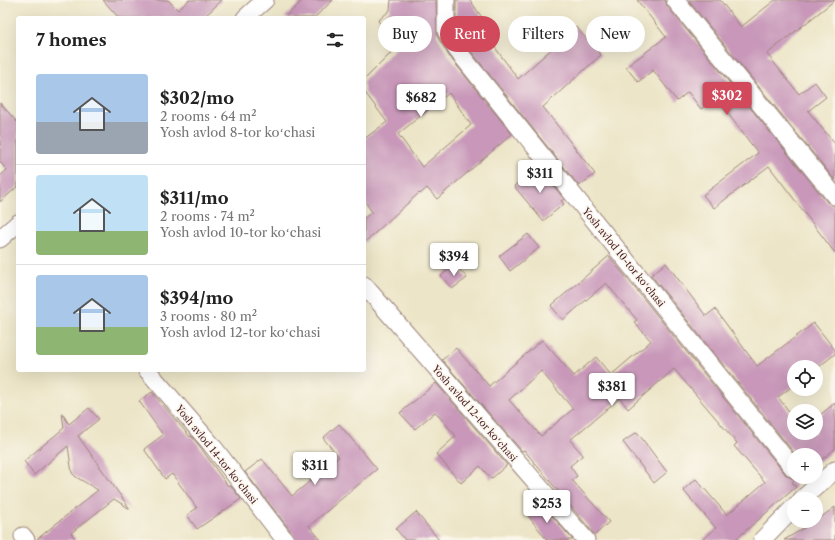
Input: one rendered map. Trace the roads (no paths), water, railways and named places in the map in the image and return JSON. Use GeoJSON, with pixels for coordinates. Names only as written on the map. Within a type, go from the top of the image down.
{"type":"FeatureCollection","features":[{"type":"Feature","properties":{"kind":"street"},"geometry":{"type":"LineString","coordinates":[[247,16],[265,0]]}},
{"type":"Feature","properties":{"kind":"street","name":"Yosh avlod 10-tor koʻchasi"},"geometry":{"type":"LineString","coordinates":[[446,0],[446,31],[457,50],[787,460]]}},
{"type":"Feature","properties":{"kind":"street"},"geometry":{"type":"LineString","coordinates":[[675,0],[835,196]]}},
{"type":"Feature","properties":{"kind":"street"},"geometry":{"type":"LineString","coordinates":[[0,239],[16,225]]}},
{"type":"Feature","properties":{"kind":"street","name":"Yosh avlod 12-tor koʻchasi"},"geometry":{"type":"LineString","coordinates":[[366,287],[586,540]]}},
{"type":"Feature","properties":{"kind":"street","name":"Yosh avlod 14-tor koʻchasi"},"geometry":{"type":"LineString","coordinates":[[149,372],[211,444],[285,540]]}},
{"type":"Feature","properties":{"kind":"street"},"geometry":{"type":"LineString","coordinates":[[804,489],[835,470]]}},
{"type":"Feature","properties":{"kind":"street"},"geometry":{"type":"LineString","coordinates":[[769,537],[787,515]]}}]}
